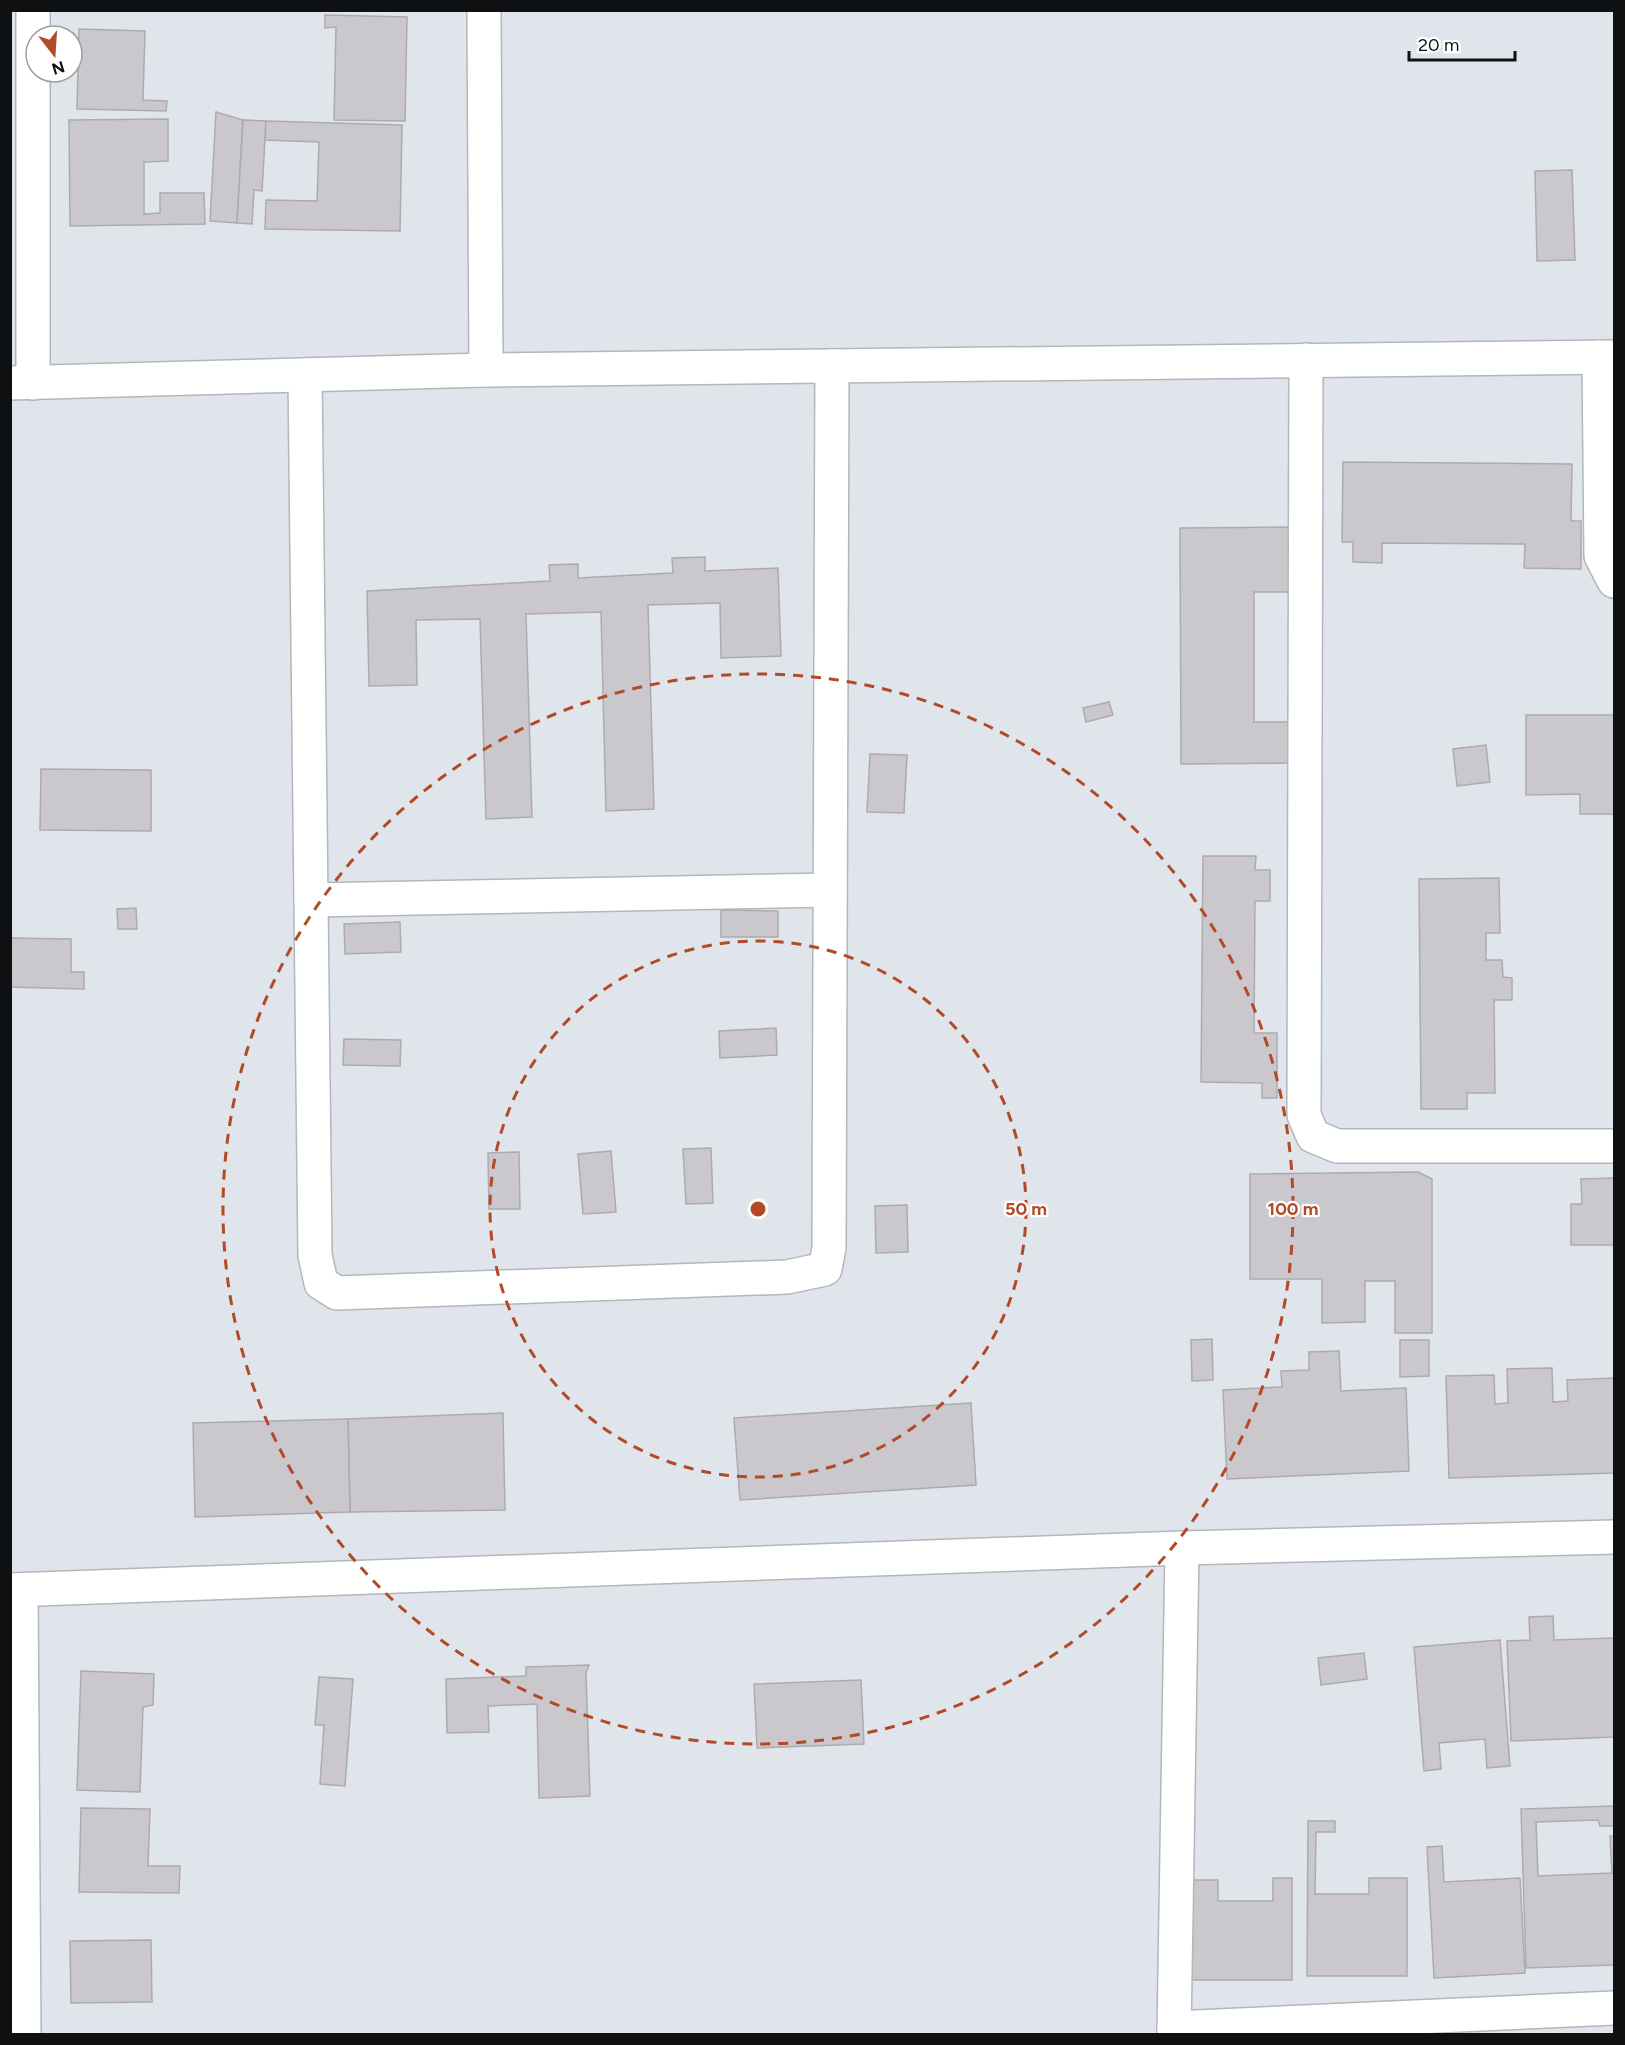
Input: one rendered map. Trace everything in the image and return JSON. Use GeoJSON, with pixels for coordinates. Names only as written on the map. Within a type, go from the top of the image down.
{"type":"FeatureCollection","features":[{"type":"Feature","properties":{"kind":"street"},"geometry":{"type":"LineString","coordinates":[[33,10],[22,383],[486,370],[1607,357],[1601,556],[1614,581]]}},
{"type":"Feature","properties":{"kind":"street"},"geometry":{"type":"LineString","coordinates":[[484,10],[486,370]]}},
{"type":"Feature","properties":{"kind":"street"},"geometry":{"type":"LineString","coordinates":[[1305,360],[1304,1115],[1313,1136],[1337,1146],[1614,1146]]}},
{"type":"Feature","properties":{"kind":"street"},"geometry":{"type":"LineString","coordinates":[[305,375],[315,1255],[321,1283],[337,1293],[787,1277],[825,1269],[829,1248],[832,366]]}},
{"type":"Feature","properties":{"kind":"street"},"geometry":{"type":"LineString","coordinates":[[311,900],[830,890]]}},
{"type":"Feature","properties":{"kind":"street"},"geometry":{"type":"LineString","coordinates":[[24,2034],[16,1591],[1182,1548],[1614,1537]]}},
{"type":"Feature","properties":{"kind":"street"},"geometry":{"type":"LineString","coordinates":[[1182,1548],[1174,2031],[1614,2007]]}},
{"type":"Feature","properties":{"kind":"building"},"geometry":{"type":"Polygon","coordinates":[[[325,15],[407,17],[405,121],[334,120],[336,27],[325,28],[325,15]]]}},
{"type":"Feature","properties":{"kind":"building"},"geometry":{"type":"Polygon","coordinates":[[[84,29],[145,31],[143,100],[167,101],[166,111],[77,109],[78,84],[84,84],[84,29]]]}},
{"type":"Feature","properties":{"kind":"building"},"geometry":{"type":"Polygon","coordinates":[[[216,112],[243,120],[237,223],[210,221],[216,112]]]}},
{"type":"Feature","properties":{"kind":"building"},"geometry":{"type":"Polygon","coordinates":[[[168,119],[168,161],[144,162],[144,214],[160,213],[160,193],[204,193],[205,224],[70,226],[69,120],[168,119]]]}},
{"type":"Feature","properties":{"kind":"building"},"geometry":{"type":"Polygon","coordinates":[[[243,120],[266,121],[262,191],[254,190],[252,224],[237,223],[243,120]]]}},
{"type":"Feature","properties":{"kind":"building"},"geometry":{"type":"Polygon","coordinates":[[[266,121],[402,125],[400,231],[265,229],[266,200],[317,201],[319,142],[265,140],[266,121]]]}},
{"type":"Feature","properties":{"kind":"building"},"geometry":{"type":"Polygon","coordinates":[[[1572,170],[1575,260],[1537,261],[1535,171],[1572,170]]]}},
{"type":"Feature","properties":{"kind":"building"},"geometry":{"type":"Polygon","coordinates":[[[1343,462],[1572,464],[1571,521],[1581,521],[1581,569],[1524,568],[1525,544],[1382,543],[1382,563],[1353,562],[1353,542],[1342,542],[1343,462]]]}},
{"type":"Feature","properties":{"kind":"building"},"geometry":{"type":"Polygon","coordinates":[[[1302,527],[1302,592],[1254,592],[1254,722],[1297,722],[1297,763],[1181,764],[1180,528],[1302,527]]]}},
{"type":"Feature","properties":{"kind":"building"},"geometry":{"type":"Polygon","coordinates":[[[705,557],[705,571],[778,568],[781,656],[721,658],[720,603],[648,605],[654,809],[606,811],[601,612],[526,614],[532,817],[486,819],[480,619],[416,620],[417,685],[369,686],[367,591],[550,581],[549,565],[578,564],[578,578],[673,573],[672,558],[705,557]]]}},
{"type":"Feature","properties":{"kind":"building"},"geometry":{"type":"Polygon","coordinates":[[[1109,702],[1113,715],[1086,722],[1083,708],[1109,702]]]}},
{"type":"Feature","properties":{"kind":"building"},"geometry":{"type":"Polygon","coordinates":[[[1526,715],[1614,715],[1614,814],[1580,814],[1580,794],[1526,795],[1526,715]]]}},
{"type":"Feature","properties":{"kind":"building"},"geometry":{"type":"Polygon","coordinates":[[[1486,745],[1490,782],[1457,786],[1453,749],[1486,745]]]}},
{"type":"Feature","properties":{"kind":"building"},"geometry":{"type":"Polygon","coordinates":[[[870,754],[907,755],[904,813],[867,812],[870,754]]]}},
{"type":"Feature","properties":{"kind":"building"},"geometry":{"type":"Polygon","coordinates":[[[41,769],[151,770],[151,831],[40,830],[41,769]]]}},
{"type":"Feature","properties":{"kind":"building"},"geometry":{"type":"Polygon","coordinates":[[[1203,856],[1256,856],[1255,870],[1270,870],[1270,901],[1255,901],[1254,1033],[1277,1033],[1277,1098],[1262,1098],[1262,1083],[1201,1082],[1203,856]]]}},
{"type":"Feature","properties":{"kind":"building"},"geometry":{"type":"Polygon","coordinates":[[[1499,878],[1500,933],[1486,933],[1486,960],[1502,960],[1503,977],[1512,978],[1512,1000],[1494,1000],[1495,1093],[1467,1093],[1467,1109],[1421,1109],[1419,879],[1499,878]]]}},
{"type":"Feature","properties":{"kind":"building"},"geometry":{"type":"Polygon","coordinates":[[[136,908],[137,929],[118,929],[117,909],[136,908]]]}},
{"type":"Feature","properties":{"kind":"building"},"geometry":{"type":"Polygon","coordinates":[[[721,910],[778,911],[778,937],[721,937],[721,910]]]}},
{"type":"Feature","properties":{"kind":"building"},"geometry":{"type":"Polygon","coordinates":[[[400,922],[401,952],[345,954],[344,924],[400,922]]]}},
{"type":"Feature","properties":{"kind":"building"},"geometry":{"type":"Polygon","coordinates":[[[10,938],[71,939],[71,972],[84,972],[84,989],[10,987],[10,938]]]}},
{"type":"Feature","properties":{"kind":"building"},"geometry":{"type":"Polygon","coordinates":[[[776,1028],[777,1055],[720,1058],[719,1031],[776,1028]]]}},
{"type":"Feature","properties":{"kind":"building"},"geometry":{"type":"Polygon","coordinates":[[[344,1039],[401,1040],[400,1066],[343,1065],[344,1039]]]}},
{"type":"Feature","properties":{"kind":"building"},"geometry":{"type":"Polygon","coordinates":[[[711,1148],[713,1203],[686,1204],[683,1149],[711,1148]]]}},
{"type":"Feature","properties":{"kind":"building"},"geometry":{"type":"Polygon","coordinates":[[[611,1151],[616,1212],[583,1214],[578,1154],[611,1151]]]}},
{"type":"Feature","properties":{"kind":"building"},"geometry":{"type":"Polygon","coordinates":[[[519,1152],[520,1209],[489,1209],[488,1153],[519,1152]]]}},
{"type":"Feature","properties":{"kind":"building"},"geometry":{"type":"Polygon","coordinates":[[[1418,1172],[1432,1179],[1432,1333],[1395,1333],[1395,1281],[1365,1281],[1365,1322],[1322,1323],[1322,1279],[1250,1279],[1250,1174],[1418,1172]]]}},
{"type":"Feature","properties":{"kind":"building"},"geometry":{"type":"Polygon","coordinates":[[[1614,1178],[1614,1245],[1571,1245],[1571,1204],[1582,1204],[1581,1179],[1614,1178]]]}},
{"type":"Feature","properties":{"kind":"building"},"geometry":{"type":"Polygon","coordinates":[[[907,1205],[908,1252],[876,1253],[875,1206],[907,1205]]]}},
{"type":"Feature","properties":{"kind":"building"},"geometry":{"type":"Polygon","coordinates":[[[1212,1339],[1213,1380],[1192,1381],[1191,1340],[1212,1339]]]}},
{"type":"Feature","properties":{"kind":"building"},"geometry":{"type":"Polygon","coordinates":[[[1400,1340],[1429,1340],[1429,1376],[1400,1377],[1400,1340]]]}},
{"type":"Feature","properties":{"kind":"building"},"geometry":{"type":"Polygon","coordinates":[[[1339,1351],[1341,1391],[1406,1388],[1409,1471],[1227,1479],[1223,1390],[1282,1387],[1281,1371],[1309,1370],[1309,1352],[1339,1351]]]}},
{"type":"Feature","properties":{"kind":"building"},"geometry":{"type":"Polygon","coordinates":[[[1552,1368],[1553,1402],[1568,1401],[1567,1380],[1614,1378],[1614,1473],[1449,1478],[1446,1376],[1494,1375],[1495,1404],[1508,1403],[1507,1369],[1552,1368]]]}},
{"type":"Feature","properties":{"kind":"building"},"geometry":{"type":"Polygon","coordinates":[[[971,1403],[976,1485],[740,1500],[734,1418],[971,1403]]]}},
{"type":"Feature","properties":{"kind":"building"},"geometry":{"type":"Polygon","coordinates":[[[503,1413],[505,1510],[350,1512],[348,1419],[503,1413]]]}},
{"type":"Feature","properties":{"kind":"building"},"geometry":{"type":"Polygon","coordinates":[[[348,1419],[350,1512],[195,1517],[193,1423],[348,1419]]]}},
{"type":"Feature","properties":{"kind":"building"},"geometry":{"type":"Polygon","coordinates":[[[1553,1616],[1554,1640],[1614,1638],[1614,1737],[1511,1741],[1507,1641],[1530,1640],[1529,1617],[1553,1616]]]}},
{"type":"Feature","properties":{"kind":"building"},"geometry":{"type":"Polygon","coordinates":[[[1500,1640],[1510,1766],[1487,1768],[1485,1739],[1439,1743],[1441,1769],[1424,1771],[1414,1647],[1500,1640]]]}},
{"type":"Feature","properties":{"kind":"building"},"geometry":{"type":"Polygon","coordinates":[[[1364,1653],[1367,1679],[1321,1685],[1318,1658],[1364,1653]]]}},
{"type":"Feature","properties":{"kind":"building"},"geometry":{"type":"Polygon","coordinates":[[[589,1665],[586,1673],[590,1796],[539,1798],[537,1704],[488,1706],[489,1732],[447,1733],[446,1679],[526,1676],[526,1667],[589,1665]]]}},
{"type":"Feature","properties":{"kind":"building"},"geometry":{"type":"Polygon","coordinates":[[[81,1671],[154,1674],[153,1705],[143,1707],[140,1792],[77,1790],[81,1671]]]}},
{"type":"Feature","properties":{"kind":"building"},"geometry":{"type":"Polygon","coordinates":[[[319,1677],[353,1679],[345,1786],[320,1784],[324,1725],[315,1725],[319,1677]]]}},
{"type":"Feature","properties":{"kind":"building"},"geometry":{"type":"Polygon","coordinates":[[[861,1680],[864,1744],[757,1748],[754,1684],[861,1680]]]}},
{"type":"Feature","properties":{"kind":"building"},"geometry":{"type":"Polygon","coordinates":[[[1614,1806],[1614,1826],[1600,1826],[1598,1820],[1536,1822],[1538,1876],[1612,1873],[1610,1836],[1614,1836],[1614,1965],[1526,1968],[1521,1809],[1614,1806]]]}},
{"type":"Feature","properties":{"kind":"building"},"geometry":{"type":"Polygon","coordinates":[[[81,1808],[150,1809],[148,1866],[180,1866],[179,1893],[79,1892],[81,1808]]]}},
{"type":"Feature","properties":{"kind":"building"},"geometry":{"type":"Polygon","coordinates":[[[1308,1821],[1335,1821],[1335,1832],[1316,1832],[1315,1894],[1369,1894],[1369,1878],[1407,1878],[1407,1976],[1307,1976],[1308,1821]]]}},
{"type":"Feature","properties":{"kind":"building"},"geometry":{"type":"Polygon","coordinates":[[[1442,1846],[1444,1882],[1520,1878],[1525,1973],[1434,1978],[1427,1847],[1442,1846]]]}},
{"type":"Feature","properties":{"kind":"building"},"geometry":{"type":"Polygon","coordinates":[[[1273,1878],[1292,1878],[1292,1980],[1190,1980],[1190,1880],[1218,1880],[1218,1901],[1273,1901],[1273,1878]]]}},
{"type":"Feature","properties":{"kind":"building"},"geometry":{"type":"Polygon","coordinates":[[[151,1940],[152,2002],[71,2003],[70,1941],[151,1940]]]}}]}
